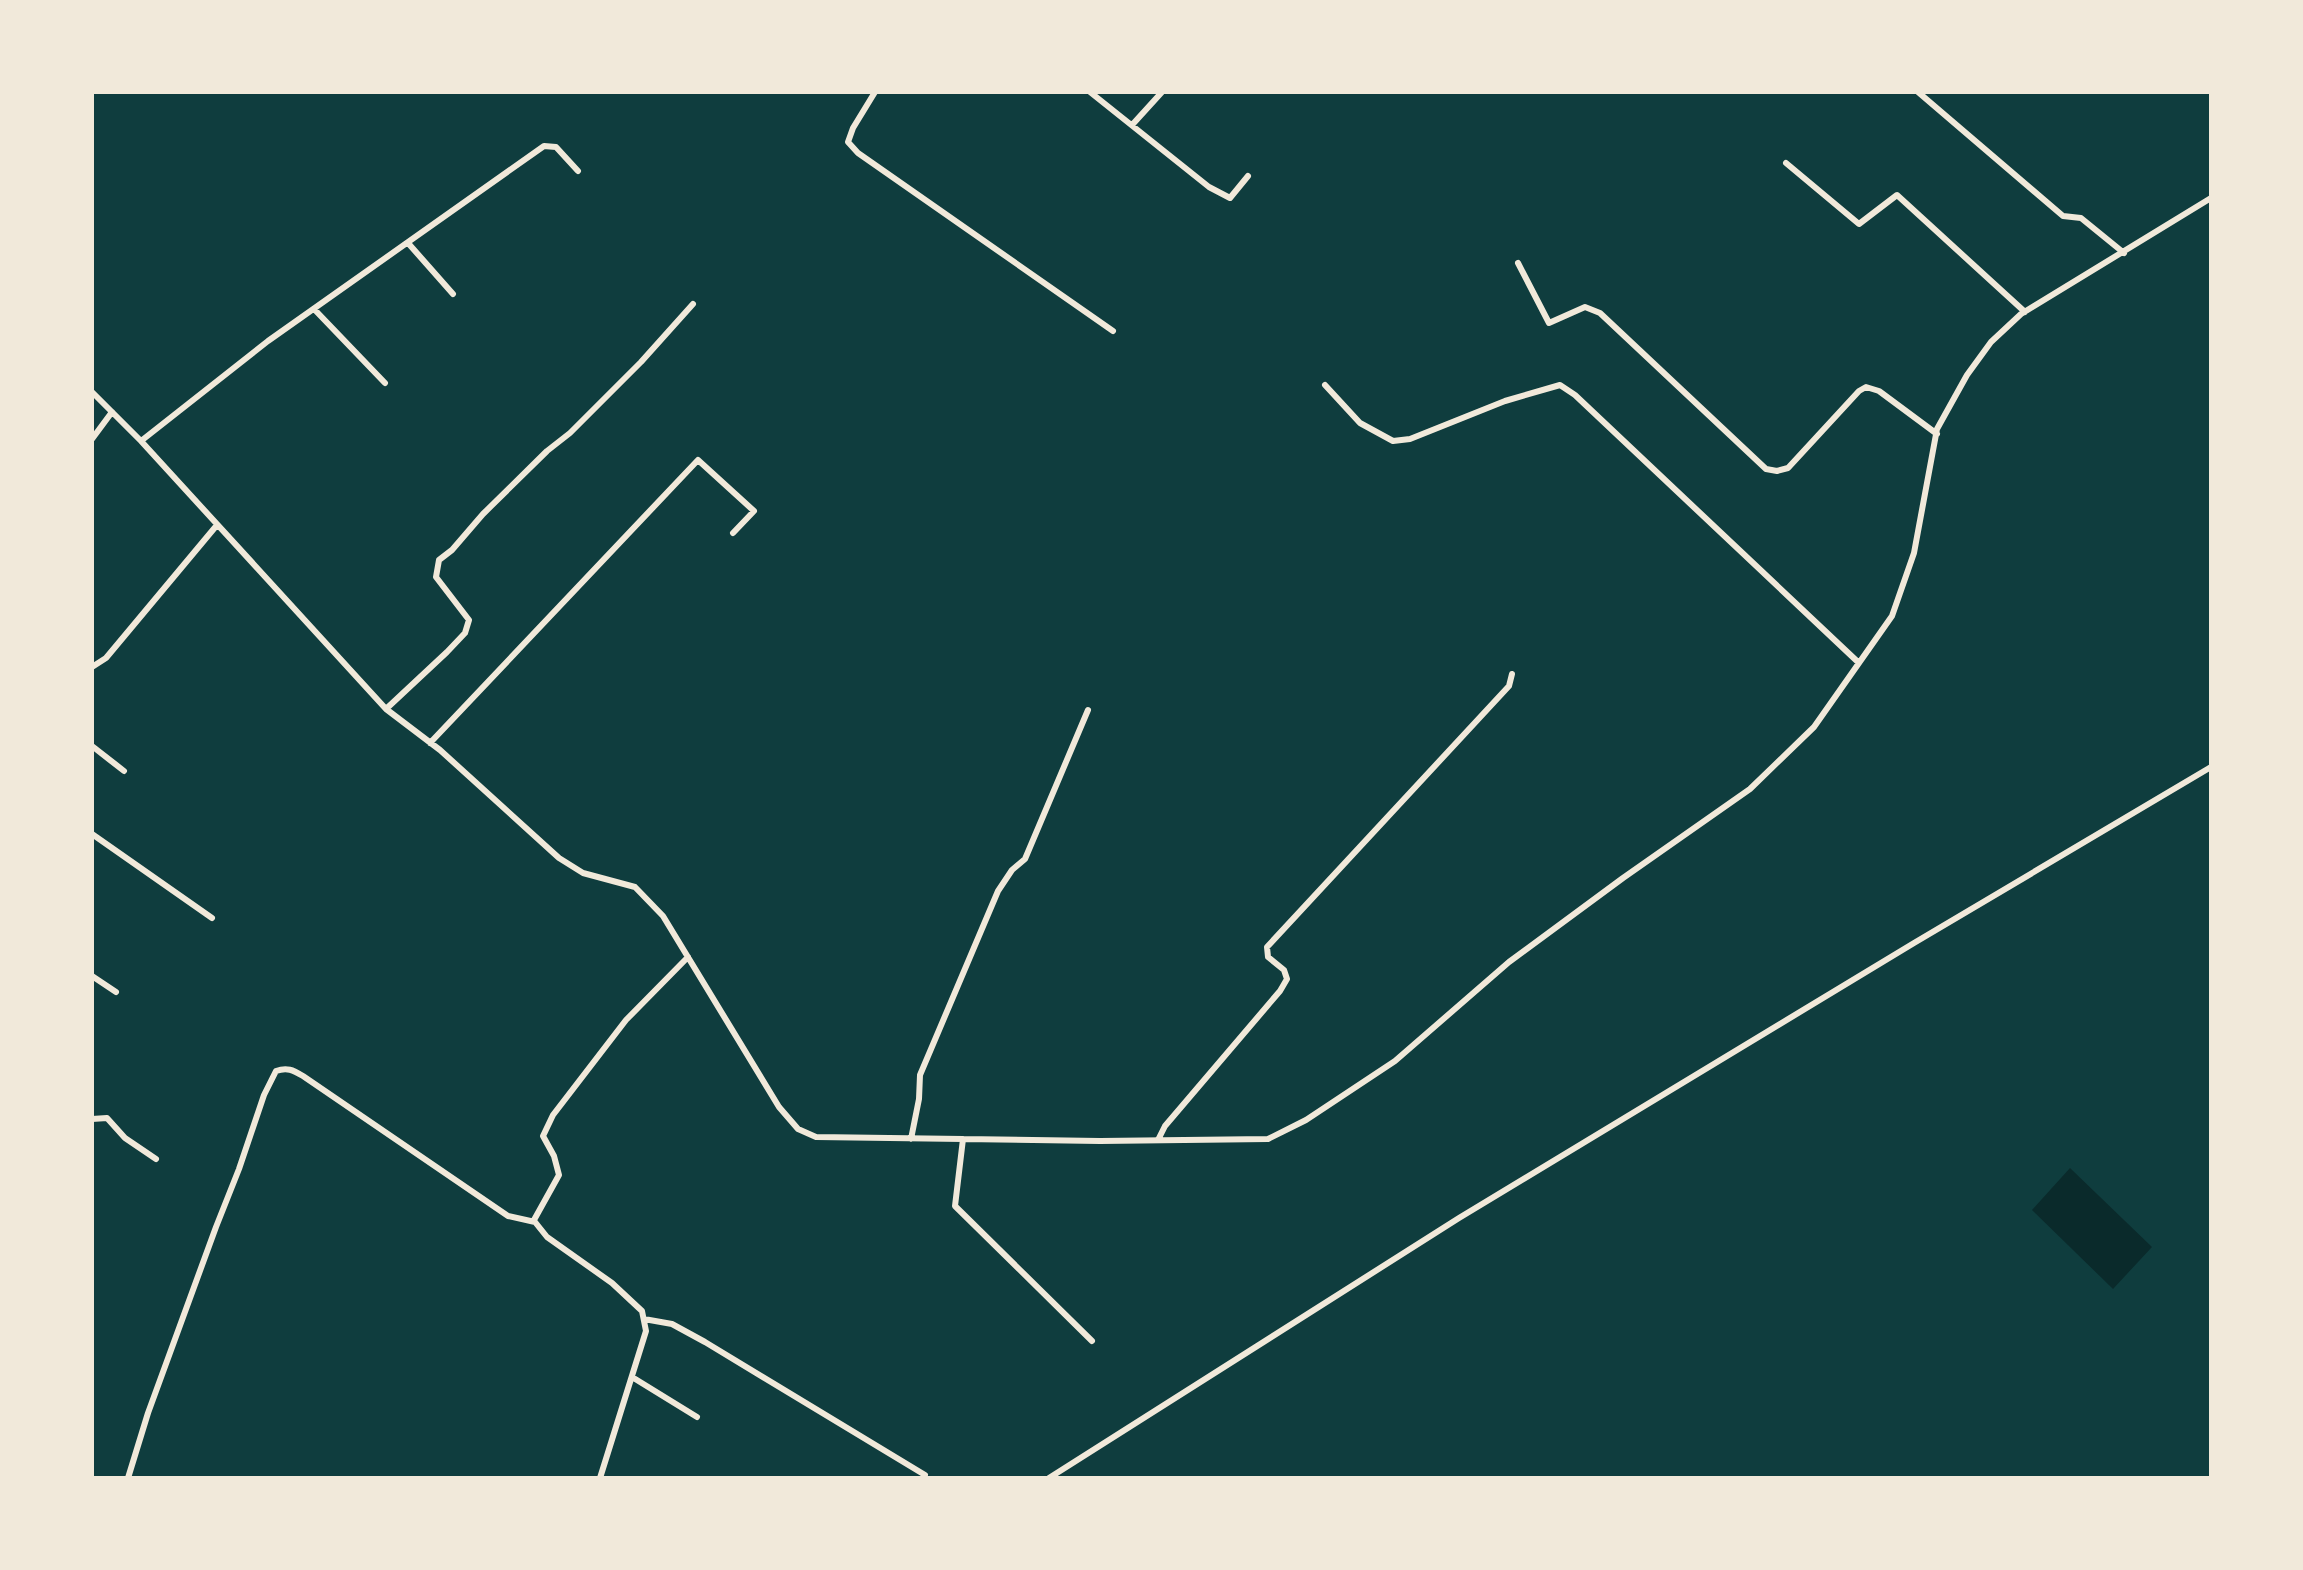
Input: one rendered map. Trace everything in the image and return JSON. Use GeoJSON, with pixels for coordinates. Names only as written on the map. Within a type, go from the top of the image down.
{"type":"FeatureCollection","features":[{"type":"Feature","properties":{"kind":"street"},"geometry":{"type":"LineString","coordinates":[[875,92],[848,142],[858,153],[1113,331]]}},
{"type":"Feature","properties":{"kind":"street"},"geometry":{"type":"LineString","coordinates":[[1090,92],[1209,187],[1230,198],[1248,176]]}},
{"type":"Feature","properties":{"kind":"street"},"geometry":{"type":"LineString","coordinates":[[1132,125],[1162,92]]}},
{"type":"Feature","properties":{"kind":"street"},"geometry":{"type":"LineString","coordinates":[[1918,92],[2063,216],[2081,218],[2124,253]]}},
{"type":"Feature","properties":{"kind":"street"},"geometry":{"type":"LineString","coordinates":[[141,441],[268,341],[544,146],[556,147],[578,171]]}},
{"type":"Feature","properties":{"kind":"street"},"geometry":{"type":"LineString","coordinates":[[1786,163],[1859,224],[1897,195],[2025,312]]}},
{"type":"Feature","properties":{"kind":"street"},"geometry":{"type":"LineString","coordinates":[[92,392],[141,441],[386,709],[430,743],[559,858],[583,873],[635,887],[663,916],[779,1107],[798,1129],[816,1137],[1268,1139],[1306,1120],[1395,1061],[1509,962],[1750,789],[1814,727],[1892,616],[1914,553],[1937,434],[1947,409],[1991,342],[2025,312],[2211,198]]}},
{"type":"Feature","properties":{"kind":"street"},"geometry":{"type":"LineString","coordinates":[[408,243],[453,294]]}},
{"type":"Feature","properties":{"kind":"street"},"geometry":{"type":"LineString","coordinates":[[1518,263],[1549,323],[1585,307],[1600,313],[1766,469],[1777,471],[1788,468],[1866,387],[1879,391],[1937,434]]}},
{"type":"Feature","properties":{"kind":"street"},"geometry":{"type":"LineString","coordinates":[[386,709],[465,633],[469,620],[436,577],[439,560],[547,451],[580,423],[693,304]]}},
{"type":"Feature","properties":{"kind":"street"},"geometry":{"type":"LineString","coordinates":[[314,309],[385,383]]}},
{"type":"Feature","properties":{"kind":"street"},"geometry":{"type":"LineString","coordinates":[[1325,385],[1360,423],[1393,441],[1410,439],[1505,401],[1560,385],[1575,395],[1859,663]]}},
{"type":"Feature","properties":{"kind":"street"},"geometry":{"type":"LineString","coordinates":[[92,439],[112,412]]}},
{"type":"Feature","properties":{"kind":"street"},"geometry":{"type":"LineString","coordinates":[[430,743],[698,460],[754,511],[733,533]]}},
{"type":"Feature","properties":{"kind":"street"},"geometry":{"type":"LineString","coordinates":[[92,667],[106,658],[217,525]]}},
{"type":"Feature","properties":{"kind":"street"},"geometry":{"type":"LineString","coordinates":[[1158,1140],[1165,1126],[1287,979],[1284,970],[1268,957],[1267,947],[1509,686],[1512,674]]}},
{"type":"Feature","properties":{"kind":"street"},"geometry":{"type":"LineString","coordinates":[[911,1139],[920,1075],[998,891],[1012,870],[1025,859],[1088,710]]}},
{"type":"Feature","properties":{"kind":"street"},"geometry":{"type":"LineString","coordinates":[[92,746],[124,771]]}},
{"type":"Feature","properties":{"kind":"street"},"geometry":{"type":"LineString","coordinates":[[1049,1478],[1459,1218],[2211,767]]}},
{"type":"Feature","properties":{"kind":"street"},"geometry":{"type":"LineString","coordinates":[[92,834],[212,918]]}},
{"type":"Feature","properties":{"kind":"street"},"geometry":{"type":"LineString","coordinates":[[535,1222],[559,1175],[554,1156],[543,1136],[553,1115],[626,1020],[688,957]]}},
{"type":"Feature","properties":{"kind":"street"},"geometry":{"type":"LineString","coordinates":[[92,976],[116,992]]}},
{"type":"Feature","properties":{"kind":"street"},"geometry":{"type":"LineString","coordinates":[[128,1478],[148,1413],[264,1095],[276,1071],[283,1069],[303,1076],[508,1216],[535,1222],[547,1237],[612,1283],[642,1311],[646,1331],[600,1478]]}},
{"type":"Feature","properties":{"kind":"street"},"geometry":{"type":"LineString","coordinates":[[92,1119],[107,1118],[125,1138],[156,1159]]}},
{"type":"Feature","properties":{"kind":"street"},"geometry":{"type":"LineString","coordinates":[[963,1139],[955,1206],[1092,1341]]}},
{"type":"Feature","properties":{"kind":"street"},"geometry":{"type":"LineString","coordinates":[[644,1319],[672,1324],[705,1342],[925,1475]]}},
{"type":"Feature","properties":{"kind":"street"},"geometry":{"type":"LineString","coordinates":[[632,1377],[697,1417]]}},
{"type":"Feature","properties":{"kind":"water"},"geometry":{"type":"Polygon","coordinates":[[[2070,1168],[2152,1247],[2113,1289],[2032,1210],[2070,1168]]]}}]}
